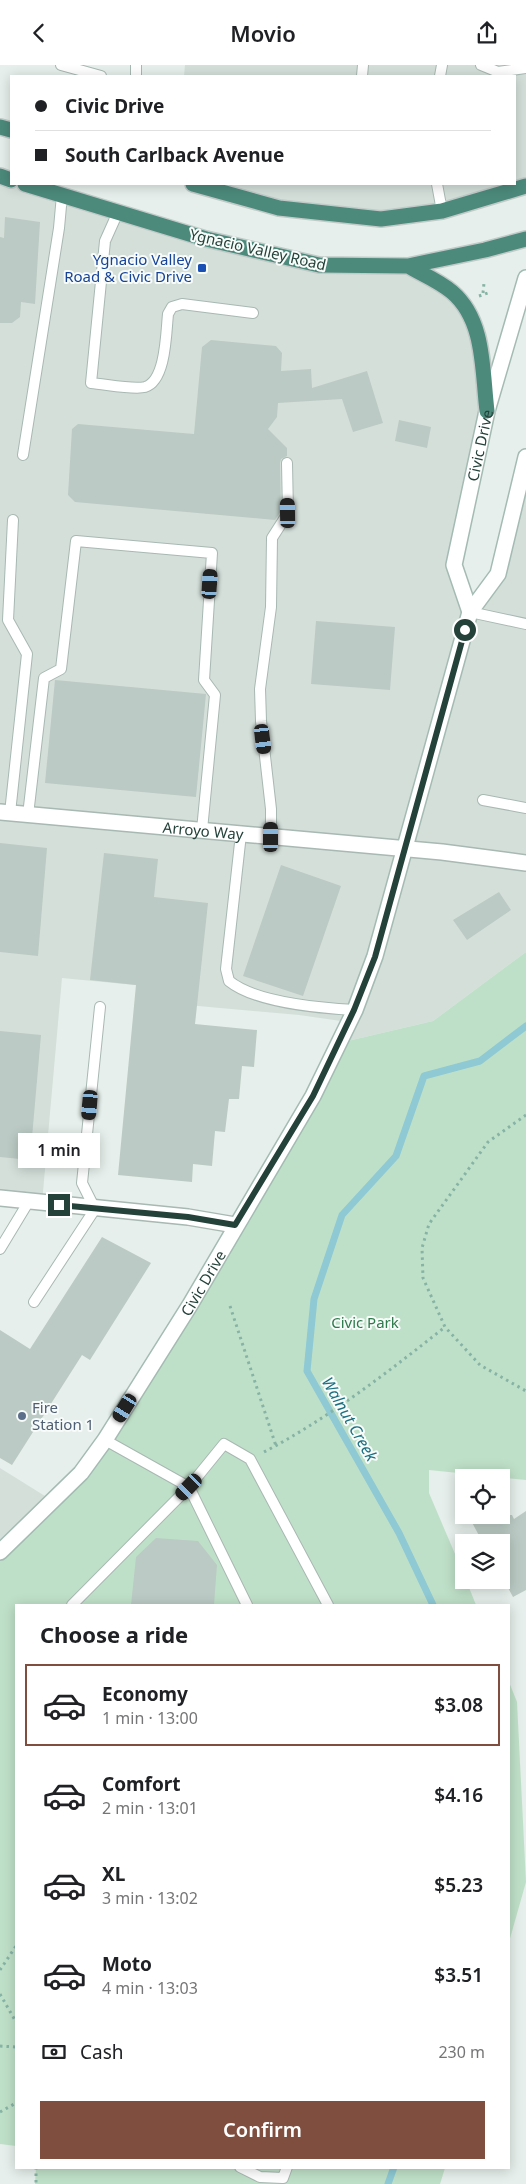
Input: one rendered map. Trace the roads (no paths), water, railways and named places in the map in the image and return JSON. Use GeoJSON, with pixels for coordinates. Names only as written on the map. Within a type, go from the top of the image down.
{"type":"FeatureCollection","features":[{"type":"Feature","properties":{"kind":"highway","name":"Ygnacio Valley Road"},"geometry":{"type":"LineString","coordinates":[[28,185],[206,239],[319,265],[408,266],[492,249],[526,239]]}},
{"type":"Feature","properties":{"kind":"highway"},"geometry":{"type":"LineString","coordinates":[[197,185],[279,208],[381,219],[442,211],[526,186]]}},
{"type":"Feature","properties":{"kind":"highway"},"geometry":{"type":"LineString","coordinates":[[408,266],[450,291],[465,305],[474,321],[480,346],[487,411]]}},
{"type":"Feature","properties":{"kind":"main road","name":"Civic Drive"},"geometry":{"type":"LineString","coordinates":[[470,612],[454,565],[487,411],[526,279]]}},
{"type":"Feature","properties":{"kind":"main road","name":"Civic Drive"},"geometry":{"type":"LineString","coordinates":[[0,1552],[82,1473],[105,1440],[190,1305],[235,1225],[313,1096],[354,1010],[375,957],[470,612],[498,574],[526,457]]}},
{"type":"Feature","properties":{"kind":"main road","name":"Arroyo Way"},"geometry":{"type":"LineString","coordinates":[[5,813],[406,849],[526,863]]}},
{"type":"Feature","properties":{"kind":"main road"},"geometry":{"type":"LineString","coordinates":[[0,1198],[188,1217],[235,1225]]}},
{"type":"Feature","properties":{"kind":"lane"},"geometry":{"type":"LineString","coordinates":[[61,65],[97,75]]}},
{"type":"Feature","properties":{"kind":"lane"},"geometry":{"type":"LineString","coordinates":[[481,65],[498,72],[526,68]]}},
{"type":"Feature","properties":{"kind":"lane"},"geometry":{"type":"LineString","coordinates":[[438,185],[442,211]]}},
{"type":"Feature","properties":{"kind":"lane"},"geometry":{"type":"LineString","coordinates":[[23,455],[59,228],[62,195]]}},
{"type":"Feature","properties":{"kind":"lane"},"geometry":{"type":"LineString","coordinates":[[118,212],[104,241],[91,383],[144,387],[156,381],[160,373],[168,314],[172,307],[182,304],[254,313]]}},
{"type":"Feature","properties":{"kind":"lane"},"geometry":{"type":"LineString","coordinates":[[271,837],[271,809],[261,721],[260,689],[271,607],[272,538],[288,513],[287,463]]}},
{"type":"Feature","properties":{"kind":"lane"},"geometry":{"type":"LineString","coordinates":[[5,813],[27,653],[8,620],[13,520]]}},
{"type":"Feature","properties":{"kind":"lane"},"geometry":{"type":"LineString","coordinates":[[28,815],[44,679],[61,669],[76,541],[212,553],[204,680],[215,695],[202,831]]}},
{"type":"Feature","properties":{"kind":"lane"},"geometry":{"type":"LineString","coordinates":[[470,612],[526,623]]}},
{"type":"Feature","properties":{"kind":"lane"},"geometry":{"type":"LineString","coordinates":[[483,800],[526,808]]}},
{"type":"Feature","properties":{"kind":"lane"},"geometry":{"type":"LineString","coordinates":[[241,834],[226,969],[229,981],[246,992],[311,1008],[354,1010]]}},
{"type":"Feature","properties":{"kind":"lane"},"geometry":{"type":"LineString","coordinates":[[34,1302],[94,1209],[82,1183],[100,1007]]}},
{"type":"Feature","properties":{"kind":"lane"},"geometry":{"type":"LineString","coordinates":[[0,1249],[29,1201]]}},
{"type":"Feature","properties":{"kind":"lane"},"geometry":{"type":"LineString","coordinates":[[105,1440],[189,1487],[247,1604]]}},
{"type":"Feature","properties":{"kind":"lane"},"geometry":{"type":"LineString","coordinates":[[73,1604],[189,1487],[224,1444],[250,1459],[327,1604]]}},
{"type":"Feature","properties":{"kind":"lane"},"geometry":{"type":"LineString","coordinates":[[244,2169],[260,2177],[283,2177],[285,2169]]}},
{"type":"Feature","properties":{"kind":"waterway","name":"Walnut Creek"},"geometry":{"type":"LineString","coordinates":[[433,1604],[399,1533],[307,1371],[314,1299],[342,1215],[396,1156],[424,1076],[480,1061],[526,1026]]}},
{"type":"Feature","properties":{"kind":"waterway","name":"Walnut Creek"},"geometry":{"type":"LineString","coordinates":[[388,2184],[393,2169]]}},
{"type":"Feature","properties":{"kind":"place","name":"Ygnacio Valley Road & Civic Drive"},"geometry":{"type":"Point","coordinates":[202,268]}},
{"type":"Feature","properties":{"kind":"place","name":"Fire Station 1"},"geometry":{"type":"Point","coordinates":[22,1416]}},
{"type":"Feature","properties":{"kind":"park label","name":"Civic Park"},"geometry":{"type":"Point","coordinates":[365,1322]}}]}
